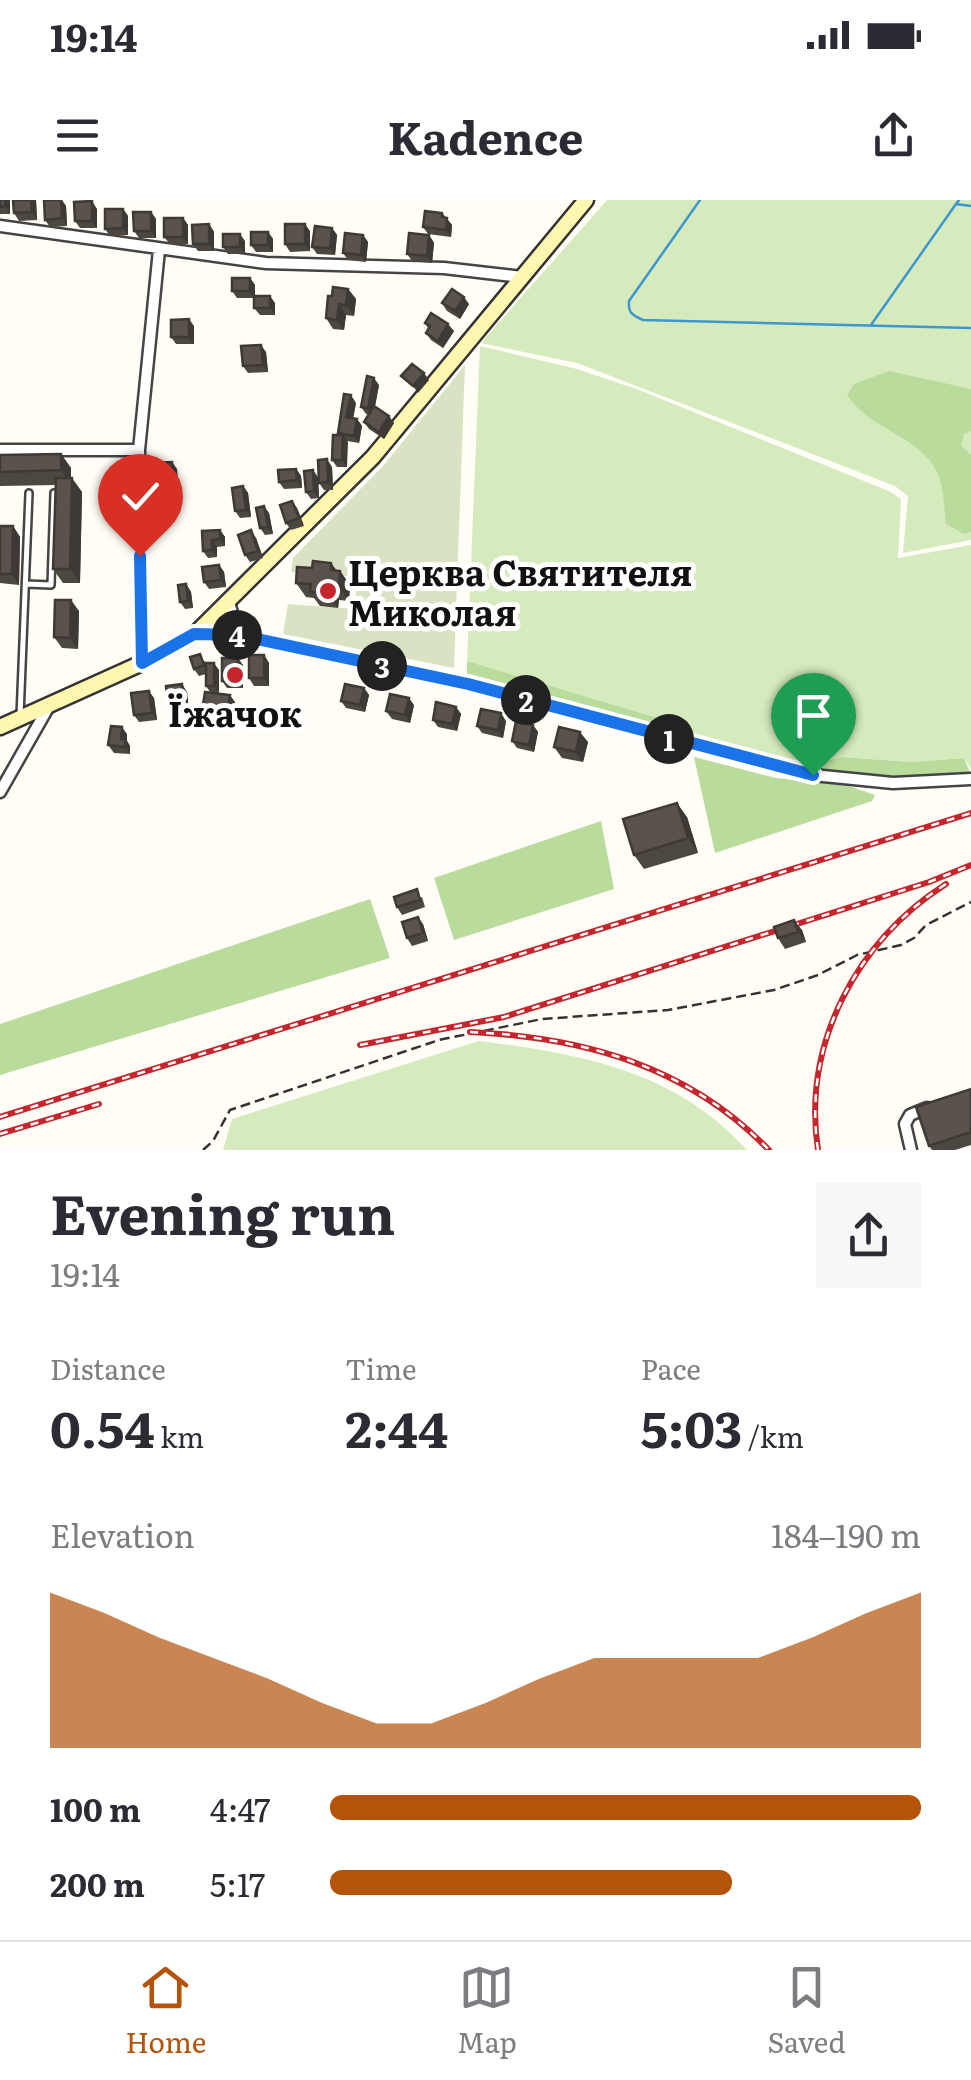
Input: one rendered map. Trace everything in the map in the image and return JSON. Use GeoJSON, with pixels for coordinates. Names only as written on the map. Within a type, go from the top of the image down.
{"type":"FeatureCollection","features":[{"type":"Feature","properties":{"kind":"street"},"geometry":{"type":"LineString","coordinates":[[0,727],[142,663],[194,634],[373,457],[586,200]]}},
{"type":"Feature","properties":{"kind":"street"},"geometry":{"type":"LineString","coordinates":[[0,226],[266,263],[444,268],[522,277]]}},
{"type":"Feature","properties":{"kind":"street"},"geometry":{"type":"LineString","coordinates":[[142,663],[139,450],[159,250]]}},
{"type":"Feature","properties":{"kind":"street"},"geometry":{"type":"LineString","coordinates":[[0,450],[139,450]]}},
{"type":"Feature","properties":{"kind":"street"},"geometry":{"type":"LineString","coordinates":[[228,602],[238,635]]}},
{"type":"Feature","properties":{"kind":"street"},"geometry":{"type":"LineString","coordinates":[[194,634],[238,635],[468,684],[777,768],[848,780],[971,780]]}},
{"type":"Feature","properties":{"kind":"street"},"geometry":{"type":"LineString","coordinates":[[0,792],[49,706]]}},
{"type":"Feature","properties":{"kind":"street"},"geometry":{"type":"LineString","coordinates":[[910,1150],[905,1124],[910,1115],[938,1104]]}},
{"type":"Feature","properties":{"kind":"lane"},"geometry":{"type":"LineString","coordinates":[[20,719],[29,493]]}},
{"type":"Feature","properties":{"kind":"lane"},"geometry":{"type":"LineString","coordinates":[[26,584],[51,585],[54,493]]}},
{"type":"Feature","properties":{"kind":"path"},"geometry":{"type":"LineString","coordinates":[[203,1150],[213,1142],[230,1110],[440,1040],[542,1019],[653,1012],[758,994],[818,974],[857,954],[901,945],[926,925],[971,902]]}},
{"type":"Feature","properties":{"kind":"green space"},"geometry":{"type":"Polygon","coordinates":[[[607,200],[971,200],[971,540],[903,553],[908,496],[895,486],[577,363],[481,343],[607,200]]]}},
{"type":"Feature","properties":{"kind":"green space"},"geometry":{"type":"Polygon","coordinates":[[[480,346],[577,369],[639,390],[891,492],[901,499],[898,558],[971,545],[971,769],[964,758],[911,762],[842,757],[796,768],[693,742],[688,727],[467,661],[480,346]]]}},
{"type":"Feature","properties":{"kind":"green space"},"geometry":{"type":"Polygon","coordinates":[[[465,365],[454,668],[283,634],[288,604],[354,609],[358,577],[291,572],[293,558],[383,466],[465,365]]]}},
{"type":"Feature","properties":{"kind":"green space"},"geometry":{"type":"Polygon","coordinates":[[[889,371],[971,389],[971,431],[964,434],[961,446],[971,455],[971,532],[964,534],[946,524],[941,482],[928,458],[856,407],[847,395],[854,384],[889,371]]]}},
{"type":"Feature","properties":{"kind":"green space"},"geometry":{"type":"Polygon","coordinates":[[[467,661],[688,727],[691,736],[467,674],[467,661]]]}},
{"type":"Feature","properties":{"kind":"green space"},"geometry":{"type":"Polygon","coordinates":[[[694,757],[776,778],[849,786],[875,795],[872,801],[715,853],[694,757]]]}},
{"type":"Feature","properties":{"kind":"green space"},"geometry":{"type":"Polygon","coordinates":[[[842,757],[911,762],[964,758],[971,775],[892,779],[796,768],[842,757]]]}},
{"type":"Feature","properties":{"kind":"green space"},"geometry":{"type":"Polygon","coordinates":[[[601,821],[614,889],[454,940],[434,878],[601,821]]]}},
{"type":"Feature","properties":{"kind":"green space"},"geometry":{"type":"Polygon","coordinates":[[[370,899],[390,958],[0,1075],[0,1024],[370,899]]]}},
{"type":"Feature","properties":{"kind":"green space"},"geometry":{"type":"Polygon","coordinates":[[[479,1041],[554,1052],[624,1070],[689,1101],[747,1150],[223,1150],[232,1119],[479,1041]]]}},
{"type":"Feature","properties":{"kind":"building"},"geometry":{"type":"Polygon","coordinates":[[[13,200],[31,200],[32,212],[14,213],[13,200]]]}},
{"type":"Feature","properties":{"kind":"building"},"geometry":{"type":"Polygon","coordinates":[[[44,200],[61,200],[62,218],[45,220],[44,200]]]}},
{"type":"Feature","properties":{"kind":"building"},"geometry":{"type":"Polygon","coordinates":[[[92,201],[92,221],[75,221],[74,202],[92,201]]]}},
{"type":"Feature","properties":{"kind":"building"},"geometry":{"type":"Polygon","coordinates":[[[105,209],[123,209],[123,228],[105,229],[105,209]]]}},
{"type":"Feature","properties":{"kind":"building"},"geometry":{"type":"Polygon","coordinates":[[[425,211],[442,213],[447,218],[446,230],[423,227],[425,211]]]}},
{"type":"Feature","properties":{"kind":"building"},"geometry":{"type":"Polygon","coordinates":[[[133,212],[151,212],[151,231],[134,231],[133,212]]]}},
{"type":"Feature","properties":{"kind":"building"},"geometry":{"type":"Polygon","coordinates":[[[164,218],[183,218],[183,237],[164,237],[164,218]]]}},
{"type":"Feature","properties":{"kind":"building"},"geometry":{"type":"Polygon","coordinates":[[[209,224],[209,244],[193,244],[192,225],[209,224]]]}},
{"type":"Feature","properties":{"kind":"building"},"geometry":{"type":"Polygon","coordinates":[[[285,224],[305,224],[305,244],[285,244],[285,224]]]}},
{"type":"Feature","properties":{"kind":"building"},"geometry":{"type":"Polygon","coordinates":[[[315,226],[332,228],[330,248],[312,247],[315,226]]]}},
{"type":"Feature","properties":{"kind":"building"},"geometry":{"type":"Polygon","coordinates":[[[251,232],[268,232],[268,245],[251,245],[251,232]]]}},
{"type":"Feature","properties":{"kind":"building"},"geometry":{"type":"Polygon","coordinates":[[[345,233],[363,235],[361,255],[343,253],[345,233]]]}},
{"type":"Feature","properties":{"kind":"building"},"geometry":{"type":"Polygon","coordinates":[[[409,233],[429,235],[427,256],[407,254],[409,233]]]}},
{"type":"Feature","properties":{"kind":"building"},"geometry":{"type":"Polygon","coordinates":[[[223,234],[240,234],[240,247],[223,247],[223,234]]]}},
{"type":"Feature","properties":{"kind":"building"},"geometry":{"type":"Polygon","coordinates":[[[232,278],[250,278],[250,291],[232,291],[232,278]]]}},
{"type":"Feature","properties":{"kind":"building"},"geometry":{"type":"Polygon","coordinates":[[[333,287],[348,289],[346,305],[339,304],[337,320],[326,318],[333,287]]]}},
{"type":"Feature","properties":{"kind":"building"},"geometry":{"type":"Polygon","coordinates":[[[452,289],[464,297],[455,311],[442,303],[452,289]]]}},
{"type":"Feature","properties":{"kind":"building"},"geometry":{"type":"Polygon","coordinates":[[[254,296],[270,296],[270,308],[254,308],[254,296]]]}},
{"type":"Feature","properties":{"kind":"building"},"geometry":{"type":"Polygon","coordinates":[[[431,313],[448,324],[438,341],[426,333],[430,326],[425,323],[431,313]]]}},
{"type":"Feature","properties":{"kind":"building"},"geometry":{"type":"Polygon","coordinates":[[[189,319],[189,337],[171,337],[171,320],[189,319]]]}},
{"type":"Feature","properties":{"kind":"building"},"geometry":{"type":"Polygon","coordinates":[[[261,345],[263,365],[243,366],[241,346],[261,345]]]}},
{"type":"Feature","properties":{"kind":"building"},"geometry":{"type":"Polygon","coordinates":[[[412,364],[424,373],[413,386],[401,376],[412,364]]]}},
{"type":"Feature","properties":{"kind":"building"},"geometry":{"type":"Polygon","coordinates":[[[367,376],[374,378],[368,408],[361,407],[367,376]]]}},
{"type":"Feature","properties":{"kind":"building"},"geometry":{"type":"Polygon","coordinates":[[[344,394],[351,395],[346,417],[357,419],[354,436],[338,433],[344,394]]]}},
{"type":"Feature","properties":{"kind":"building"},"geometry":{"type":"Polygon","coordinates":[[[374,406],[389,416],[379,432],[364,422],[374,406]]]}},
{"type":"Feature","properties":{"kind":"building"},"geometry":{"type":"Polygon","coordinates":[[[333,435],[343,435],[342,460],[332,460],[333,435]]]}},
{"type":"Feature","properties":{"kind":"building"},"geometry":{"type":"Polygon","coordinates":[[[61,454],[61,470],[0,472],[0,455],[61,454]]]}},
{"type":"Feature","properties":{"kind":"building"},"geometry":{"type":"Polygon","coordinates":[[[327,459],[328,482],[319,483],[318,460],[327,459]]]}},
{"type":"Feature","properties":{"kind":"building"},"geometry":{"type":"Polygon","coordinates":[[[172,462],[173,482],[153,483],[152,463],[172,462]]]}},
{"type":"Feature","properties":{"kind":"building"},"geometry":{"type":"Polygon","coordinates":[[[296,469],[297,480],[279,482],[278,470],[296,469]]]}},
{"type":"Feature","properties":{"kind":"building"},"geometry":{"type":"Polygon","coordinates":[[[313,470],[314,491],[306,492],[304,471],[313,470]]]}},
{"type":"Feature","properties":{"kind":"building"},"geometry":{"type":"Polygon","coordinates":[[[56,478],[72,478],[70,569],[53,569],[56,478]]]}},
{"type":"Feature","properties":{"kind":"building"},"geometry":{"type":"Polygon","coordinates":[[[243,486],[246,510],[235,511],[232,488],[243,486]]]}},
{"type":"Feature","properties":{"kind":"building"},"geometry":{"type":"Polygon","coordinates":[[[169,495],[170,515],[152,516],[151,496],[169,495]]]}},
{"type":"Feature","properties":{"kind":"building"},"geometry":{"type":"Polygon","coordinates":[[[292,501],[299,518],[286,523],[280,505],[292,501]]]}},
{"type":"Feature","properties":{"kind":"building"},"geometry":{"type":"Polygon","coordinates":[[[264,506],[268,527],[260,528],[256,508],[264,506]]]}},
{"type":"Feature","properties":{"kind":"building"},"geometry":{"type":"Polygon","coordinates":[[[0,526],[13,526],[12,574],[0,574],[0,526]]]}},
{"type":"Feature","properties":{"kind":"building"},"geometry":{"type":"Polygon","coordinates":[[[220,530],[220,539],[212,540],[212,550],[203,551],[202,531],[220,530]]]}},
{"type":"Feature","properties":{"kind":"building"},"geometry":{"type":"Polygon","coordinates":[[[251,530],[258,551],[245,555],[238,535],[251,530]]]}},
{"type":"Feature","properties":{"kind":"building"},"geometry":{"type":"Polygon","coordinates":[[[313,561],[331,563],[331,570],[340,571],[339,587],[329,586],[328,593],[310,592],[311,584],[296,583],[297,567],[312,568],[313,561]]]}},
{"type":"Feature","properties":{"kind":"building"},"geometry":{"type":"Polygon","coordinates":[[[219,565],[221,580],[204,582],[202,567],[219,565]]]}},
{"type":"Feature","properties":{"kind":"building"},"geometry":{"type":"Polygon","coordinates":[[[186,584],[188,601],[180,602],[178,585],[186,584]]]}},
{"type":"Feature","properties":{"kind":"building"},"geometry":{"type":"Polygon","coordinates":[[[55,600],[71,600],[70,638],[54,637],[55,600]]]}},
{"type":"Feature","properties":{"kind":"building"},"geometry":{"type":"Polygon","coordinates":[[[200,654],[204,665],[194,669],[190,657],[200,654]]]}},
{"type":"Feature","properties":{"kind":"building"},"geometry":{"type":"Polygon","coordinates":[[[249,655],[264,655],[264,678],[249,678],[249,655]]]}},
{"type":"Feature","properties":{"kind":"building"},"geometry":{"type":"Polygon","coordinates":[[[222,658],[238,658],[238,681],[222,681],[222,658]]]}},
{"type":"Feature","properties":{"kind":"building"},"geometry":{"type":"Polygon","coordinates":[[[206,663],[214,663],[214,686],[206,686],[206,663]]]}},
{"type":"Feature","properties":{"kind":"building"},"geometry":{"type":"Polygon","coordinates":[[[182,684],[184,704],[168,706],[166,686],[182,684]]]}},
{"type":"Feature","properties":{"kind":"building"},"geometry":{"type":"Polygon","coordinates":[[[345,684],[364,688],[360,705],[341,701],[345,684]]]}},
{"type":"Feature","properties":{"kind":"building"},"geometry":{"type":"Polygon","coordinates":[[[149,691],[152,713],[134,715],[131,693],[149,691]]]}},
{"type":"Feature","properties":{"kind":"building"},"geometry":{"type":"Polygon","coordinates":[[[205,692],[230,695],[228,708],[203,705],[205,692]]]}},
{"type":"Feature","properties":{"kind":"building"},"geometry":{"type":"Polygon","coordinates":[[[390,694],[409,698],[405,715],[386,711],[390,694]]]}},
{"type":"Feature","properties":{"kind":"building"},"geometry":{"type":"Polygon","coordinates":[[[436,702],[456,707],[452,724],[433,720],[436,702]]]}},
{"type":"Feature","properties":{"kind":"building"},"geometry":{"type":"Polygon","coordinates":[[[481,709],[501,713],[498,730],[477,726],[481,709]]]}},
{"type":"Feature","properties":{"kind":"building"},"geometry":{"type":"Polygon","coordinates":[[[516,721],[533,725],[529,745],[512,741],[516,721]]]}},
{"type":"Feature","properties":{"kind":"building"},"geometry":{"type":"Polygon","coordinates":[[[111,726],[122,727],[125,747],[108,745],[111,726]]]}},
{"type":"Feature","properties":{"kind":"building"},"geometry":{"type":"Polygon","coordinates":[[[559,727],[580,732],[576,752],[554,747],[559,727]]]}},
{"type":"Feature","properties":{"kind":"building"},"geometry":{"type":"Polygon","coordinates":[[[677,803],[688,838],[634,855],[623,819],[677,803]]]}},
{"type":"Feature","properties":{"kind":"building"},"geometry":{"type":"Polygon","coordinates":[[[417,889],[420,900],[397,907],[394,897],[417,889]]]}},
{"type":"Feature","properties":{"kind":"building"},"geometry":{"type":"Polygon","coordinates":[[[418,917],[423,933],[407,938],[402,922],[418,917]]]}},
{"type":"Feature","properties":{"kind":"building"},"geometry":{"type":"Polygon","coordinates":[[[794,920],[798,932],[778,938],[774,927],[794,920]]]}},
{"type":"Feature","properties":{"kind":"building"},"geometry":{"type":"Polygon","coordinates":[[[971,1089],[971,1132],[929,1146],[916,1107],[971,1089]]]}},
{"type":"Feature","properties":{"kind":"waterway"},"geometry":{"type":"LineString","coordinates":[[700,200],[629,301],[630,311],[636,317],[971,328]]}},
{"type":"Feature","properties":{"kind":"waterway"},"geometry":{"type":"LineString","coordinates":[[959,200],[956,204],[971,206]]}},
{"type":"Feature","properties":{"kind":"waterway"},"geometry":{"type":"LineString","coordinates":[[871,325],[956,204]]}},
{"type":"Feature","properties":{"kind":"railway"},"geometry":{"type":"LineString","coordinates":[[0,1117],[971,813]]}},
{"type":"Feature","properties":{"kind":"railway"},"geometry":{"type":"LineString","coordinates":[[360,1045],[504,1017],[929,882],[971,865]]}},
{"type":"Feature","properties":{"kind":"railway"},"geometry":{"type":"LineString","coordinates":[[818,1150],[815,1110],[819,1071],[828,1034],[843,998],[886,935],[914,907],[946,884]]}},
{"type":"Feature","properties":{"kind":"railway"},"geometry":{"type":"LineString","coordinates":[[470,1032],[553,1041],[631,1061],[704,1097],[769,1150]]}},
{"type":"Feature","properties":{"kind":"railway"},"geometry":{"type":"LineString","coordinates":[[0,1134],[99,1104]]}},
{"type":"Feature","properties":{"kind":"place","name":"Церква Святителя Миколая"},"geometry":{"type":"Point","coordinates":[328,591]}},
{"type":"Feature","properties":{"kind":"place","name":"Їжачок"},"geometry":{"type":"Point","coordinates":[235,675]}},
{"type":"Feature","properties":{"kind":"route"},"geometry":{"type":"LineString","coordinates":[[140,556],[142,663],[194,634],[238,635],[468,684],[813,775]]}}]}
